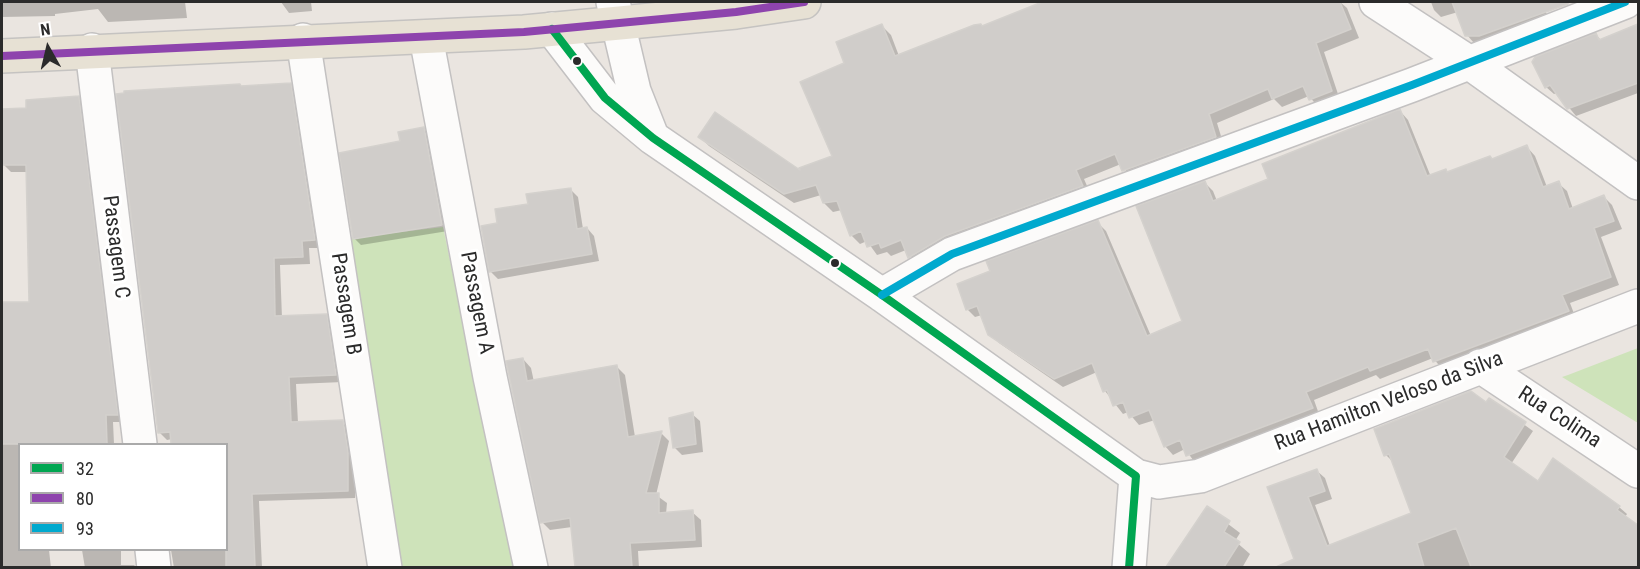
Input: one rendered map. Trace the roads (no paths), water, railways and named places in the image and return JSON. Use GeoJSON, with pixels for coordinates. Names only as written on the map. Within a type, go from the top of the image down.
{"type":"FeatureCollection","features":[{"type":"Feature","properties":{"kind":"main road"},"geometry":{"type":"LineString","coordinates":[[2,56],[303,40],[426,37],[552,29],[615,13],[736,12],[804,2]]}},
{"type":"Feature","properties":{"kind":"street"},"geometry":{"type":"LineString","coordinates":[[1376,2],[1470,63],[1638,183]]}},
{"type":"Feature","properties":{"kind":"street"},"geometry":{"type":"LineString","coordinates":[[892,303],[952,254],[1470,63],[1625,2]]}},
{"type":"Feature","properties":{"kind":"street"},"geometry":{"type":"LineString","coordinates":[[615,13],[634,91],[653,138]]}},
{"type":"Feature","properties":{"kind":"street"},"geometry":{"type":"LineString","coordinates":[[552,29],[605,98],[653,138],[892,303],[1136,476],[1129,567]]}},
{"type":"Feature","properties":{"kind":"street","name":"Passagem A"},"geometry":{"type":"LineString","coordinates":[[426,37],[490,377],[531,567]]}},
{"type":"Feature","properties":{"kind":"street","name":"Passagem B"},"geometry":{"type":"LineString","coordinates":[[303,40],[385,567]]}},
{"type":"Feature","properties":{"kind":"street","name":"Passagem C"},"geometry":{"type":"LineString","coordinates":[[92,50],[140,443]]}},
{"type":"Feature","properties":{"kind":"street","name":"Rua Hamilton Veloso da Silva"},"geometry":{"type":"LineString","coordinates":[[1136,476],[1159,482],[1200,477],[1638,306]]}},
{"type":"Feature","properties":{"kind":"street","name":"Rua Colima"},"geometry":{"type":"LineString","coordinates":[[1480,366],[1638,471]]}},
{"type":"Feature","properties":{"kind":"street"},"geometry":{"type":"LineString","coordinates":[[152,551],[154,567]]}}]}
